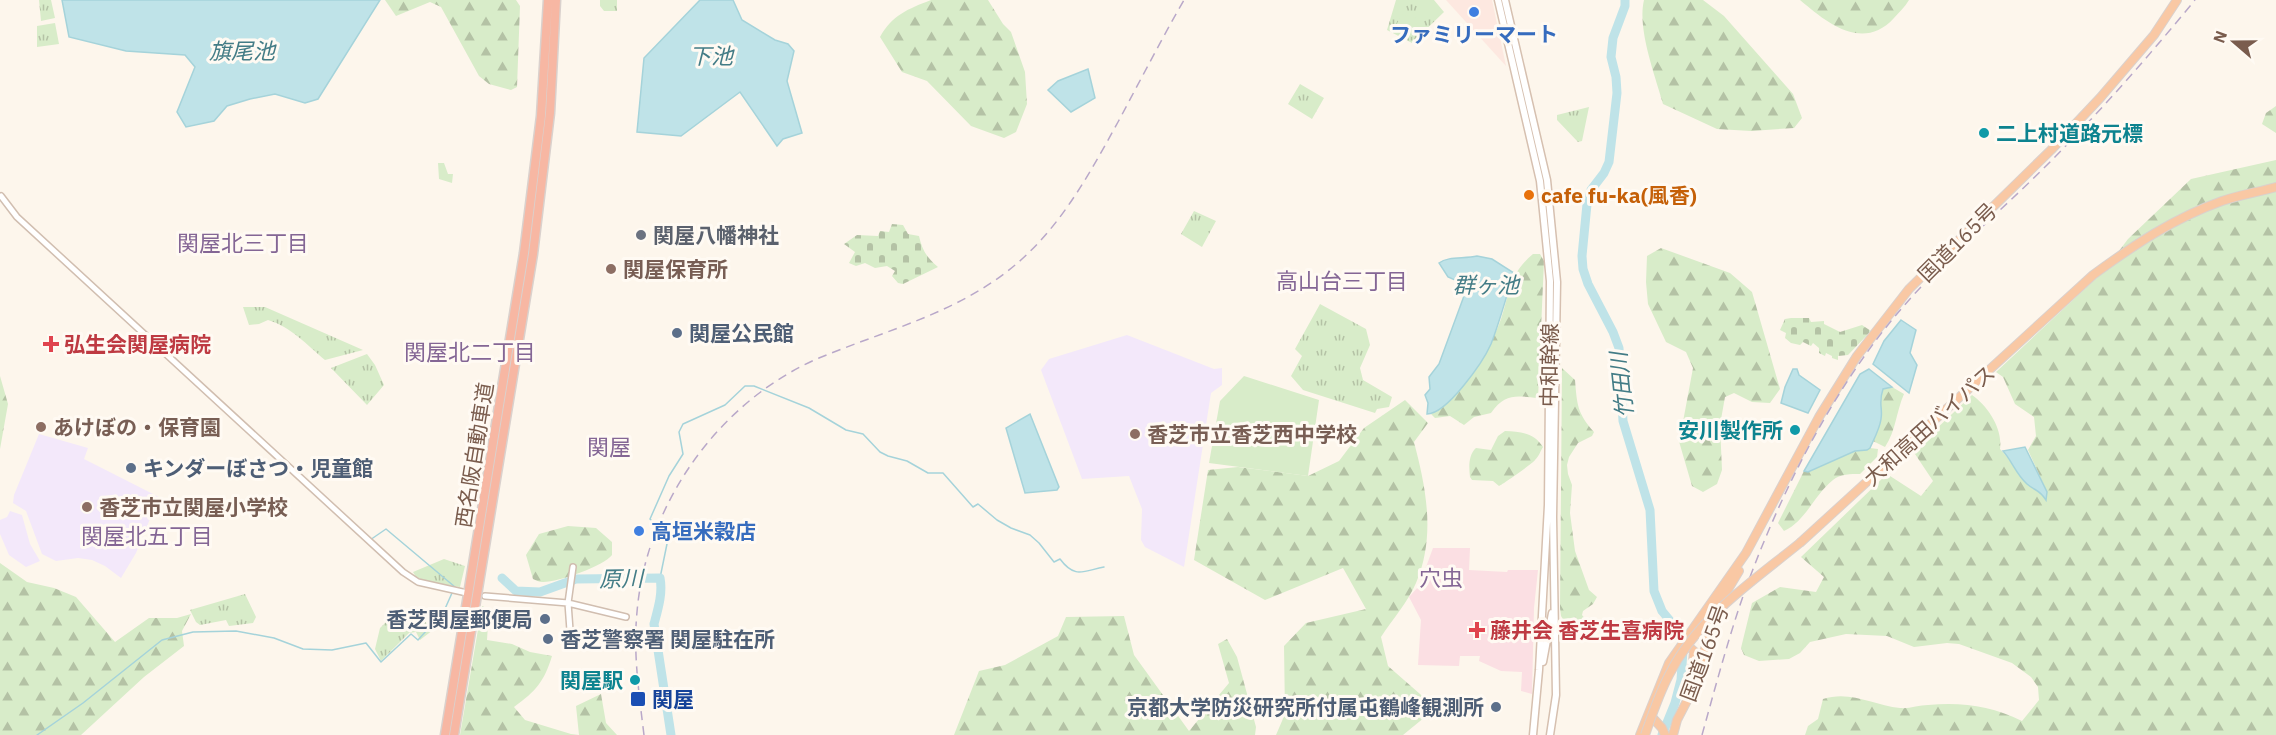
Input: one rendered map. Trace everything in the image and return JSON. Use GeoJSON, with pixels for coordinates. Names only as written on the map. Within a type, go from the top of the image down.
{"type":"FeatureCollection","features":[{"type":"Feature","properties":{"kind":"highway","name":"西名阪自動車道"},"geometry":{"type":"LineString","coordinates":[[546,114],[548,0]]}},
{"type":"Feature","properties":{"kind":"highway","name":"西名阪自動車道"},"geometry":{"type":"LineString","coordinates":[[454,735],[519,344],[543,143],[556,0]]}},
{"type":"Feature","properties":{"kind":"highway","name":"国道165号"},"geometry":{"type":"LineString","coordinates":[[1640,735],[1659,683],[1677,650],[1740,561],[1819,417],[1849,368],[1910,289],[2051,150],[2100,98],[2154,35],[2176,0]]}},
{"type":"Feature","properties":{"kind":"highway","name":"西名阪自動車道"},"geometry":{"type":"LineString","coordinates":[[445,735],[543,143]]}},
{"type":"Feature","properties":{"kind":"highway","name":"大和高田バイパス"},"geometry":{"type":"LineString","coordinates":[[1645,735],[1669,674],[1699,630],[1741,589],[1801,542],[2093,275],[2160,228],[2223,200],[2276,187]]}},
{"type":"Feature","properties":{"kind":"highway","name":"国道165号"},"geometry":{"type":"LineString","coordinates":[[1673,735],[1677,720],[1689,697],[1721,601],[1748,557],[1771,508]]}},
{"type":"Feature","properties":{"kind":"highway"},"geometry":{"type":"LineString","coordinates":[[1677,650],[1688,646],[1694,651],[1695,656],[1693,671],[1677,720]]}},
{"type":"Feature","properties":{"kind":"highway"},"geometry":{"type":"LineString","coordinates":[[1648,712],[1664,732]]}},
{"type":"Feature","properties":{"kind":"main road","name":"中和幹線"},"geometry":{"type":"LineString","coordinates":[[1498,0],[1540,181],[1550,281],[1548,505],[1533,735]]}},
{"type":"Feature","properties":{"kind":"main road","name":"中和幹線"},"geometry":{"type":"LineString","coordinates":[[1505,0],[1547,180],[1557,282],[1553,517],[1556,695],[1550,735]]}},
{"type":"Feature","properties":{"kind":"main road"},"geometry":{"type":"LineString","coordinates":[[1539,670],[1542,667],[1555,602]]}},
{"type":"Feature","properties":{"kind":"street"},"geometry":{"type":"LineString","coordinates":[[1,195],[17,218],[403,572],[418,582],[467,593]]}},
{"type":"Feature","properties":{"kind":"street"},"geometry":{"type":"LineString","coordinates":[[571,644],[568,603],[573,567]]}},
{"type":"Feature","properties":{"kind":"street"},"geometry":{"type":"LineString","coordinates":[[485,596],[568,603],[626,617]]}},
{"type":"Feature","properties":{"kind":"shaded area"},"geometry":{"type":"Polygon","coordinates":[[[1446,0],[1492,0],[1506,66],[1446,0]]]}},
{"type":"Feature","properties":{"kind":"shaded area","name":"香芝市立香芝西中学校"},"geometry":{"type":"Polygon","coordinates":[[[1127,335],[1214,369],[1222,368],[1222,385],[1211,393],[1184,567],[1145,547],[1141,540],[1142,509],[1129,476],[1082,479],[1041,370],[1049,359],[1127,335]]]}},
{"type":"Feature","properties":{"kind":"shaded area","name":"香芝市立関屋小学校"},"geometry":{"type":"Polygon","coordinates":[[[39,434],[88,448],[84,459],[159,497],[136,553],[121,578],[92,560],[78,558],[56,561],[42,554],[26,511],[13,503],[14,495],[39,434]]]}},
{"type":"Feature","properties":{"kind":"shaded area"},"geometry":{"type":"Polygon","coordinates":[[[10,511],[22,515],[30,544],[40,561],[26,567],[9,555],[0,534],[0,520],[7,517],[10,511]]]}},
{"type":"Feature","properties":{"kind":"shaded area","name":"藤井会 香芝生喜病院"},"geometry":{"type":"Polygon","coordinates":[[[1433,548],[1470,548],[1469,570],[1507,572],[1508,570],[1538,570],[1534,608],[1532,694],[1521,691],[1522,672],[1501,671],[1479,661],[1480,656],[1460,656],[1459,666],[1418,665],[1421,620],[1409,597],[1419,586],[1433,548]]]}},
{"type":"Feature","properties":{"kind":"green space"},"geometry":{"type":"Polygon","coordinates":[[[39,0],[51,0],[55,18],[41,21],[39,0]]]}},
{"type":"Feature","properties":{"kind":"green space"},"geometry":{"type":"Polygon","coordinates":[[[385,0],[516,0],[520,6],[517,87],[511,90],[489,84],[479,76],[441,7],[430,2],[396,16],[385,0]]]}},
{"type":"Feature","properties":{"kind":"green space"},"geometry":{"type":"Polygon","coordinates":[[[600,0],[617,0],[617,11],[604,11],[600,6],[600,0]]]}},
{"type":"Feature","properties":{"kind":"green space"},"geometry":{"type":"Polygon","coordinates":[[[931,0],[988,0],[1003,24],[1011,32],[1025,72],[1027,104],[1016,132],[1004,138],[971,126],[927,81],[902,72],[880,37],[895,18],[931,0]]]}},
{"type":"Feature","properties":{"kind":"green space"},"geometry":{"type":"Polygon","coordinates":[[[1396,0],[1434,0],[1444,12],[1412,43],[1387,30],[1396,0]]]}},
{"type":"Feature","properties":{"kind":"green space"},"geometry":{"type":"Polygon","coordinates":[[[1644,0],[1703,0],[1724,16],[1793,94],[1802,118],[1794,128],[1751,131],[1717,129],[1663,104],[1645,38],[1642,12],[1644,0]]]}},
{"type":"Feature","properties":{"kind":"green space"},"geometry":{"type":"Polygon","coordinates":[[[1800,0],[1909,0],[1882,28],[1870,33],[1858,33],[1833,25],[1800,0]]]}},
{"type":"Feature","properties":{"kind":"green space"},"geometry":{"type":"Polygon","coordinates":[[[1402,14],[1419,19],[1412,37],[1394,29],[1402,14]]]}},
{"type":"Feature","properties":{"kind":"green space"},"geometry":{"type":"Polygon","coordinates":[[[55,23],[59,44],[37,47],[37,26],[55,23]]]}},
{"type":"Feature","properties":{"kind":"green space"},"geometry":{"type":"Polygon","coordinates":[[[1300,84],[1324,98],[1312,119],[1288,104],[1300,84]]]}},
{"type":"Feature","properties":{"kind":"green space"},"geometry":{"type":"Polygon","coordinates":[[[2276,106],[2276,133],[2262,124],[2266,113],[2276,106]]]}},
{"type":"Feature","properties":{"kind":"green space"},"geometry":{"type":"Polygon","coordinates":[[[1589,107],[1582,141],[1578,142],[1557,120],[1557,115],[1589,107]]]}},
{"type":"Feature","properties":{"kind":"green space"},"geometry":{"type":"Polygon","coordinates":[[[2276,160],[2276,735],[1805,735],[1808,726],[1818,719],[1823,699],[1843,696],[1900,708],[1941,704],[1976,706],[2022,721],[2039,700],[2038,687],[2031,677],[2012,663],[1959,644],[1914,647],[1887,636],[1846,634],[1810,642],[1800,653],[1789,659],[1759,661],[1744,655],[1741,648],[1752,603],[1780,587],[1816,592],[1824,577],[1801,557],[1887,474],[1921,496],[1933,481],[1913,451],[1972,395],[1984,405],[1997,426],[2000,449],[2023,480],[2041,493],[2045,499],[2047,492],[2028,450],[2036,436],[2034,417],[2015,404],[2003,377],[1996,372],[2104,271],[2128,239],[2191,179],[2276,160]]]}},
{"type":"Feature","properties":{"kind":"green space"},"geometry":{"type":"Polygon","coordinates":[[[438,163],[444,163],[448,174],[453,174],[452,183],[439,179],[438,163]]]}},
{"type":"Feature","properties":{"kind":"green space"},"geometry":{"type":"Polygon","coordinates":[[[1194,211],[1216,221],[1202,247],[1181,234],[1194,211]]]}},
{"type":"Feature","properties":{"kind":"green space"},"geometry":{"type":"Polygon","coordinates":[[[892,224],[903,225],[908,234],[919,236],[925,253],[938,267],[903,284],[898,283],[892,276],[895,271],[887,266],[875,268],[865,263],[856,266],[849,263],[855,252],[844,244],[857,235],[878,236],[880,231],[889,232],[892,224]]]}},
{"type":"Feature","properties":{"kind":"green space"},"geometry":{"type":"Polygon","coordinates":[[[1661,248],[1730,273],[1752,292],[1780,389],[1770,403],[1752,402],[1734,393],[1725,397],[1720,425],[1722,470],[1717,484],[1703,492],[1692,486],[1678,438],[1693,368],[1686,352],[1666,342],[1648,304],[1647,256],[1661,248]]]}},
{"type":"Feature","properties":{"kind":"green space"},"geometry":{"type":"Polygon","coordinates":[[[1533,254],[1540,254],[1544,261],[1538,398],[1512,397],[1506,399],[1491,413],[1474,417],[1464,425],[1450,416],[1435,418],[1431,414],[1464,385],[1482,359],[1496,332],[1515,276],[1533,254]]]}},
{"type":"Feature","properties":{"kind":"green space"},"geometry":{"type":"Polygon","coordinates":[[[1320,304],[1366,329],[1370,345],[1360,368],[1363,380],[1392,397],[1389,407],[1377,409],[1375,413],[1303,390],[1291,376],[1302,356],[1295,349],[1320,304]]]}},
{"type":"Feature","properties":{"kind":"green space"},"geometry":{"type":"Polygon","coordinates":[[[243,307],[265,307],[363,350],[325,360],[298,337],[276,323],[268,320],[249,325],[243,307]]]}},
{"type":"Feature","properties":{"kind":"green space"},"geometry":{"type":"Polygon","coordinates":[[[1809,318],[1811,322],[1824,321],[1824,324],[1840,332],[1862,325],[1871,331],[1848,355],[1838,356],[1838,360],[1826,353],[1825,356],[1819,353],[1819,348],[1813,343],[1811,346],[1803,342],[1800,345],[1791,343],[1785,338],[1786,333],[1780,330],[1785,319],[1809,318]]]}},
{"type":"Feature","properties":{"kind":"green space"},"geometry":{"type":"Polygon","coordinates":[[[367,354],[384,385],[367,405],[331,368],[367,354]]]}},
{"type":"Feature","properties":{"kind":"green space"},"geometry":{"type":"Polygon","coordinates":[[[1562,368],[1575,380],[1579,408],[1594,432],[1592,436],[1578,443],[1567,465],[1572,485],[1570,513],[1575,551],[1589,590],[1597,597],[1593,604],[1583,611],[1582,615],[1587,621],[1586,625],[1580,627],[1566,624],[1561,616],[1560,608],[1562,368]]]}},
{"type":"Feature","properties":{"kind":"green space"},"geometry":{"type":"Polygon","coordinates":[[[0,376],[8,404],[0,449],[0,376]]]}},
{"type":"Feature","properties":{"kind":"green space"},"geometry":{"type":"Polygon","coordinates":[[[1244,376],[1319,400],[1308,476],[1209,463],[1220,401],[1244,376]]]}},
{"type":"Feature","properties":{"kind":"green space"},"geometry":{"type":"Polygon","coordinates":[[[1892,387],[1904,394],[1885,447],[1873,441],[1881,421],[1880,401],[1883,389],[1892,387]]]}},
{"type":"Feature","properties":{"kind":"green space"},"geometry":{"type":"Polygon","coordinates":[[[1405,400],[1428,423],[1414,442],[1425,494],[1426,548],[1413,590],[1381,637],[1388,666],[1436,708],[1403,735],[1276,735],[1285,714],[1284,646],[1306,623],[1366,609],[1343,568],[1265,600],[1194,560],[1208,470],[1238,467],[1308,476],[1339,461],[1364,428],[1405,400]]]}},
{"type":"Feature","properties":{"kind":"green space"},"geometry":{"type":"Polygon","coordinates":[[[1505,431],[1526,434],[1535,438],[1543,447],[1538,457],[1499,486],[1493,481],[1472,480],[1469,466],[1473,451],[1476,448],[1491,450],[1498,436],[1505,431]]]}},
{"type":"Feature","properties":{"kind":"green space"},"geometry":{"type":"Polygon","coordinates":[[[1878,449],[1877,457],[1860,474],[1842,475],[1833,480],[1798,521],[1784,531],[1778,523],[1804,471],[1808,472],[1855,451],[1878,449]]]}},
{"type":"Feature","properties":{"kind":"green space"},"geometry":{"type":"Polygon","coordinates":[[[568,526],[596,528],[612,542],[612,555],[590,569],[568,577],[549,582],[533,579],[526,555],[539,534],[568,526]]]}},
{"type":"Feature","properties":{"kind":"green space"},"geometry":{"type":"Polygon","coordinates":[[[444,559],[465,566],[460,587],[432,583],[416,577],[413,572],[444,559]]]}},
{"type":"Feature","properties":{"kind":"green space"},"geometry":{"type":"Polygon","coordinates":[[[0,563],[27,582],[54,588],[76,597],[115,642],[149,618],[177,618],[191,614],[182,631],[184,646],[144,677],[81,735],[0,735],[0,563]]]}},
{"type":"Feature","properties":{"kind":"green space"},"geometry":{"type":"Polygon","coordinates":[[[245,594],[256,617],[253,623],[229,626],[226,620],[200,625],[190,610],[245,594]]]}},
{"type":"Feature","properties":{"kind":"green space"},"geometry":{"type":"Polygon","coordinates":[[[482,606],[489,609],[487,640],[512,644],[530,652],[552,656],[546,673],[538,685],[514,707],[525,720],[579,735],[460,735],[482,606]]]}},
{"type":"Feature","properties":{"kind":"green space"},"geometry":{"type":"Polygon","coordinates":[[[1124,616],[1134,655],[1189,731],[1229,683],[1218,644],[1227,639],[1237,657],[1256,727],[1255,735],[954,735],[979,671],[1005,665],[1058,636],[1066,617],[1124,616]]]}},
{"type":"Feature","properties":{"kind":"green space"},"geometry":{"type":"Polygon","coordinates":[[[422,618],[433,630],[420,640],[416,632],[409,633],[381,661],[375,649],[380,628],[386,622],[422,618]]]}},
{"type":"Feature","properties":{"kind":"green space"},"geometry":{"type":"Polygon","coordinates":[[[601,694],[606,723],[617,735],[579,735],[576,706],[601,694]]]}},
{"type":"Feature","properties":{"kind":"water","name":"旗尾池"},"geometry":{"type":"Polygon","coordinates":[[[62,0],[380,0],[318,99],[305,103],[275,94],[250,99],[227,106],[214,121],[186,127],[177,112],[195,67],[185,55],[126,51],[69,37],[62,0]]]}},
{"type":"Feature","properties":{"kind":"water","name":"下池"},"geometry":{"type":"Polygon","coordinates":[[[700,0],[733,0],[742,20],[775,40],[788,44],[794,51],[787,81],[802,133],[783,139],[777,146],[740,92],[681,136],[637,132],[644,58],[700,0]]]}},
{"type":"Feature","properties":{"kind":"water"},"geometry":{"type":"Polygon","coordinates":[[[1088,69],[1095,98],[1071,112],[1048,90],[1058,81],[1088,69]]]}},
{"type":"Feature","properties":{"kind":"water","name":"群ヶ池"},"geometry":{"type":"Polygon","coordinates":[[[1477,256],[1492,259],[1514,273],[1500,318],[1491,344],[1464,386],[1444,406],[1427,414],[1428,403],[1425,395],[1430,389],[1429,377],[1439,364],[1464,296],[1462,283],[1448,277],[1439,263],[1452,258],[1477,256]]]}},
{"type":"Feature","properties":{"kind":"water"},"geometry":{"type":"Polygon","coordinates":[[[1901,320],[1916,330],[1910,353],[1917,365],[1909,393],[1873,364],[1884,341],[1901,320]]]}},
{"type":"Feature","properties":{"kind":"water"},"geometry":{"type":"Polygon","coordinates":[[[1793,369],[1797,369],[1799,375],[1820,390],[1808,413],[1781,403],[1793,369]]]}},
{"type":"Feature","properties":{"kind":"water"},"geometry":{"type":"Polygon","coordinates":[[[1869,369],[1892,387],[1883,389],[1880,422],[1870,448],[1855,451],[1808,472],[1804,471],[1860,374],[1869,369]]]}},
{"type":"Feature","properties":{"kind":"water"},"geometry":{"type":"Polygon","coordinates":[[[1030,414],[1059,487],[1057,490],[1025,493],[1006,428],[1030,414]]]}},
{"type":"Feature","properties":{"kind":"water"},"geometry":{"type":"Polygon","coordinates":[[[2025,447],[2047,492],[2046,500],[2023,480],[2003,451],[2025,447]]]}},
{"type":"Feature","properties":{"kind":"waterway","name":"竹田川"},"geometry":{"type":"LineString","coordinates":[[1625,0],[1625,6],[1613,38],[1611,57],[1617,93],[1609,162],[1591,190],[1587,204],[1582,256],[1588,284],[1619,348],[1623,421],[1650,510],[1654,591],[1662,611],[1681,634],[1683,650],[1681,680],[1675,703],[1662,735]]}},
{"type":"Feature","properties":{"kind":"waterway"},"geometry":{"type":"LineString","coordinates":[[660,578],[668,539],[650,519],[669,476],[683,454],[679,432],[683,424],[725,405],[745,386],[754,386],[809,408],[846,430],[863,434],[880,452],[888,456],[907,461],[928,473],[943,473],[973,507],[978,504],[997,520],[1030,535],[1054,562],[1060,559],[1070,569],[1080,572],[1104,567]]}},
{"type":"Feature","properties":{"kind":"waterway"},"geometry":{"type":"LineString","coordinates":[[370,540],[386,529],[455,587],[454,589]]}},
{"type":"Feature","properties":{"kind":"waterway","name":"原川"},"geometry":{"type":"LineString","coordinates":[[502,578],[516,591],[540,592],[576,579],[660,578],[660,595],[654,624],[671,735]]}},
{"type":"Feature","properties":{"kind":"waterway"},"geometry":{"type":"LineString","coordinates":[[37,735],[83,703],[162,640],[193,632],[236,631],[274,638],[303,649],[332,650],[366,643],[381,662],[411,634],[418,640],[444,611],[452,593]]}},
{"type":"Feature","properties":{"kind":"railway"},"geometry":{"type":"LineString","coordinates":[[644,735],[636,643],[637,612],[643,572],[655,533],[672,496],[694,461],[720,429],[750,401],[783,377],[819,358],[951,306],[1000,277],[1022,259],[1064,212],[1087,177],[1184,0]]}},
{"type":"Feature","properties":{"kind":"railway"},"geometry":{"type":"LineString","coordinates":[[1702,735],[1740,605],[1770,527],[1808,449],[1852,375],[1876,340],[1919,289],[2066,145],[2123,84],[2195,0]]}},
{"type":"Feature","properties":{"kind":"place","name":"ファミリーマート"},"geometry":{"type":"Point","coordinates":[1474,12]}},
{"type":"Feature","properties":{"kind":"place","name":"二上村道路元標"},"geometry":{"type":"Point","coordinates":[1984,133]}},
{"type":"Feature","properties":{"kind":"place","name":"cafe fu-ka(風香)"},"geometry":{"type":"Point","coordinates":[1529,195]}},
{"type":"Feature","properties":{"kind":"place","name":"関屋八幡神社"},"geometry":{"type":"Point","coordinates":[641,235]}},
{"type":"Feature","properties":{"kind":"place","name":"関屋保育所"},"geometry":{"type":"Point","coordinates":[611,269]}},
{"type":"Feature","properties":{"kind":"place","name":"関屋公民館"},"geometry":{"type":"Point","coordinates":[677,333]}},
{"type":"Feature","properties":{"kind":"place","name":"弘生会関屋病院"},"geometry":{"type":"Point","coordinates":[51,344]}},
{"type":"Feature","properties":{"kind":"place","name":"あけぼの・保育園"},"geometry":{"type":"Point","coordinates":[41,427]}},
{"type":"Feature","properties":{"kind":"place","name":"安川製作所"},"geometry":{"type":"Point","coordinates":[1795,430]}},
{"type":"Feature","properties":{"kind":"place","name":"香芝市立香芝西中学校"},"geometry":{"type":"Point","coordinates":[1135,434]}},
{"type":"Feature","properties":{"kind":"place","name":"キンダーぼさつ・児童館"},"geometry":{"type":"Point","coordinates":[131,468]}},
{"type":"Feature","properties":{"kind":"place","name":"香芝市立関屋小学校"},"geometry":{"type":"Point","coordinates":[87,507]}},
{"type":"Feature","properties":{"kind":"place","name":"高垣米穀店"},"geometry":{"type":"Point","coordinates":[639,531]}},
{"type":"Feature","properties":{"kind":"place","name":"香芝関屋郵便局"},"geometry":{"type":"Point","coordinates":[545,619]}},
{"type":"Feature","properties":{"kind":"place","name":"藤井会 香芝生喜病院"},"geometry":{"type":"Point","coordinates":[1477,630]}},
{"type":"Feature","properties":{"kind":"place","name":"香芝警察署 関屋駐在所"},"geometry":{"type":"Point","coordinates":[548,639]}},
{"type":"Feature","properties":{"kind":"place","name":"関屋駅"},"geometry":{"type":"Point","coordinates":[635,680]}},
{"type":"Feature","properties":{"kind":"place","name":"関屋"},"geometry":{"type":"Point","coordinates":[638,699]}},
{"type":"Feature","properties":{"kind":"place","name":"京都大学防災研究所付属屯鶴峰観測所"},"geometry":{"type":"Point","coordinates":[1496,707]}},
{"type":"Feature","properties":{"kind":"district","name":"関屋北三丁目"},"geometry":{"type":"Point","coordinates":[243,242]}},
{"type":"Feature","properties":{"kind":"district","name":"高山台三丁目"},"geometry":{"type":"Point","coordinates":[1342,280]}},
{"type":"Feature","properties":{"kind":"district","name":"関屋北二丁目"},"geometry":{"type":"Point","coordinates":[470,351]}},
{"type":"Feature","properties":{"kind":"district","name":"関屋"},"geometry":{"type":"Point","coordinates":[609,446]}},
{"type":"Feature","properties":{"kind":"district","name":"関屋北五丁目"},"geometry":{"type":"Point","coordinates":[147,535]}},
{"type":"Feature","properties":{"kind":"district","name":"穴虫"},"geometry":{"type":"Point","coordinates":[1441,577]}}]}
